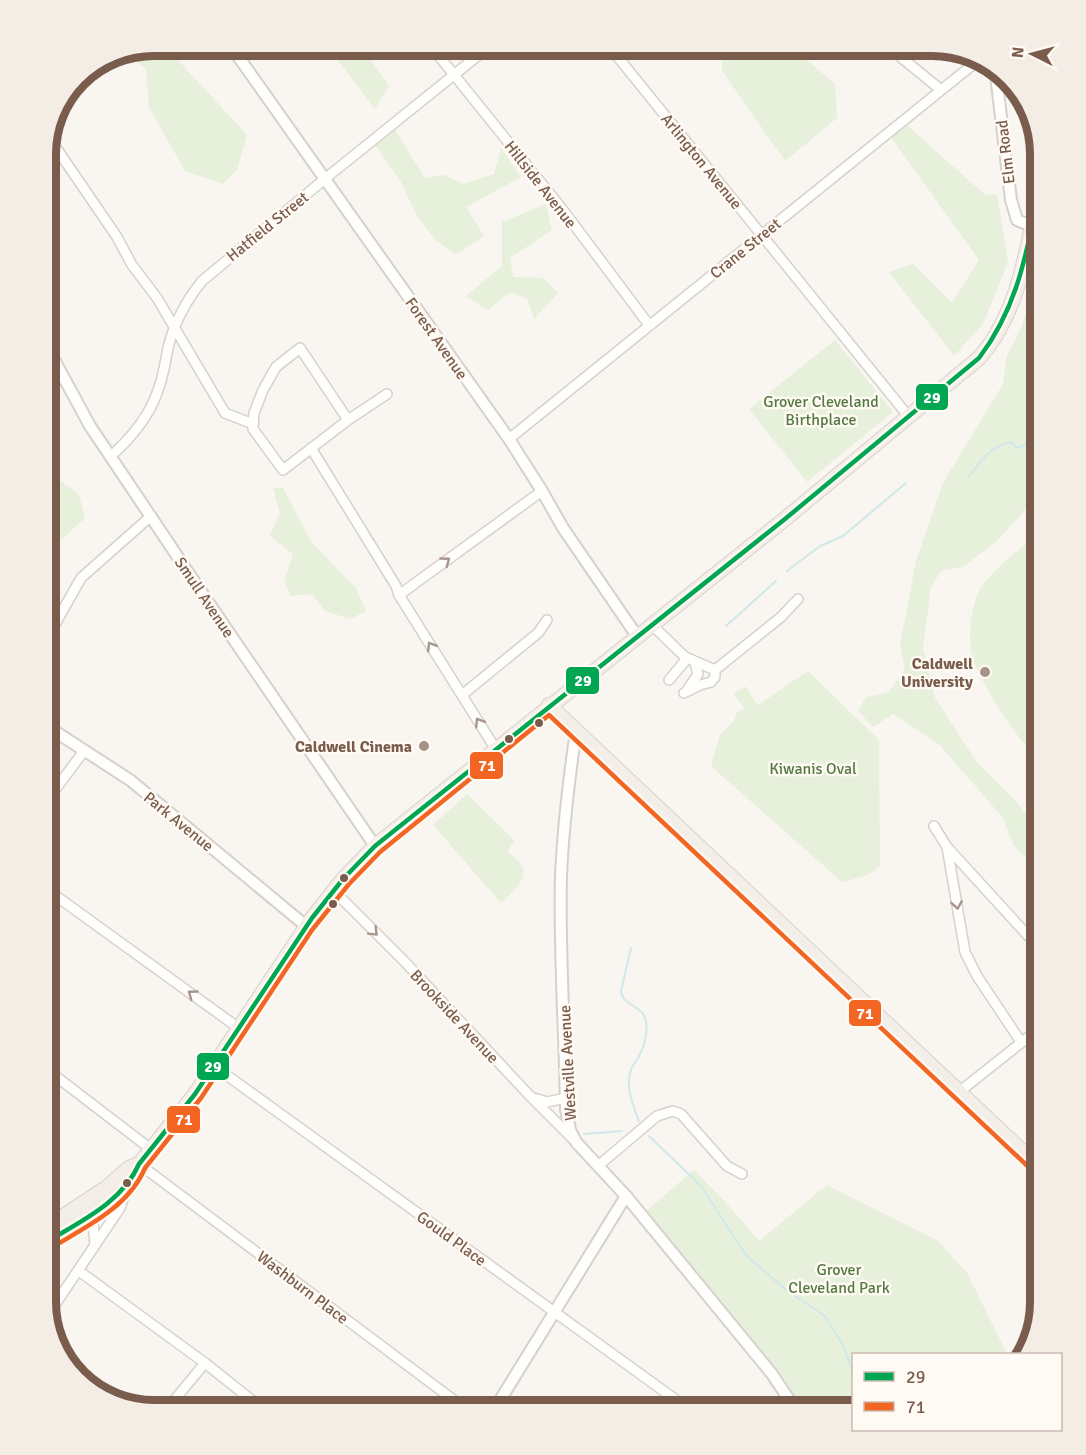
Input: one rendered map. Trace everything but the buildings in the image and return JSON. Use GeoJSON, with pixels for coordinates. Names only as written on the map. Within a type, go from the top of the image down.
{"type":"FeatureCollection","features":[{"type":"Feature","properties":{"kind":"main road"},"geometry":{"type":"LineString","coordinates":[[56,1223],[87,1209],[128,1185],[136,1175],[140,1164],[240,1029],[306,926],[333,890],[375,846],[780,523],[970,367],[994,339],[1012,304],[1030,230]]}},
{"type":"Feature","properties":{"kind":"main road"},"geometry":{"type":"LineString","coordinates":[[549,705],[1030,1159]]}},
{"type":"Feature","properties":{"kind":"main road"},"geometry":{"type":"LineString","coordinates":[[56,1234],[87,1209],[129,1168],[140,1164]]}},
{"type":"Feature","properties":{"kind":"street","name":"Forest Avenue"},"geometry":{"type":"LineString","coordinates":[[238,56],[508,439],[563,528],[637,636]]}},
{"type":"Feature","properties":{"kind":"street","name":"Hillside Avenue"},"geometry":{"type":"LineString","coordinates":[[439,56],[563,210],[649,325]]}},
{"type":"Feature","properties":{"kind":"street","name":"Hatfield Street"},"geometry":{"type":"LineString","coordinates":[[110,457],[129,440],[143,421],[157,393],[175,327],[190,297],[211,272],[477,56]]}},
{"type":"Feature","properties":{"kind":"street","name":"Arlington Avenue"},"geometry":{"type":"LineString","coordinates":[[617,56],[909,417]]}},
{"type":"Feature","properties":{"kind":"street"},"geometry":{"type":"LineString","coordinates":[[899,56],[941,90]]}},
{"type":"Feature","properties":{"kind":"street","name":"Crane Street"},"geometry":{"type":"LineString","coordinates":[[508,439],[973,65]]}},
{"type":"Feature","properties":{"kind":"street","name":"Elm Road"},"geometry":{"type":"LineString","coordinates":[[997,80],[1011,200],[1017,220],[1030,226]]}},
{"type":"Feature","properties":{"kind":"street"},"geometry":{"type":"LineString","coordinates":[[56,148],[117,237],[132,265],[157,298],[225,412],[253,424]]}},
{"type":"Feature","properties":{"kind":"street"},"geometry":{"type":"LineString","coordinates":[[348,420],[300,348],[276,367],[263,390],[254,413],[253,429],[283,470],[348,420],[387,394]]}},
{"type":"Feature","properties":{"kind":"street","name":"Smull Avenue"},"geometry":{"type":"LineString","coordinates":[[56,363],[90,426],[110,457],[375,846]]}},
{"type":"Feature","properties":{"kind":"street"},"geometry":{"type":"LineString","coordinates":[[311,448],[396,586],[399,595],[495,748]]}},
{"type":"Feature","properties":{"kind":"street"},"geometry":{"type":"LineString","coordinates":[[399,595],[542,491]]}},
{"type":"Feature","properties":{"kind":"street"},"geometry":{"type":"LineString","coordinates":[[56,622],[81,578],[151,516]]}},
{"type":"Feature","properties":{"kind":"street"},"geometry":{"type":"LineString","coordinates":[[715,670],[782,617],[798,599]]}},
{"type":"Feature","properties":{"kind":"street"},"geometry":{"type":"LineString","coordinates":[[462,695],[538,633],[547,620]]}},
{"type":"Feature","properties":{"kind":"street"},"geometry":{"type":"LineString","coordinates":[[651,624],[685,657],[715,670]]}},
{"type":"Feature","properties":{"kind":"street"},"geometry":{"type":"LineString","coordinates":[[669,680],[685,661],[685,657]]}},
{"type":"Feature","properties":{"kind":"street"},"geometry":{"type":"LineString","coordinates":[[695,663],[698,670],[697,678],[684,693],[711,682],[715,677],[715,670]]}},
{"type":"Feature","properties":{"kind":"street","name":"Westville Avenue"},"geometry":{"type":"LineString","coordinates":[[576,731],[561,873],[567,1119],[576,1142],[626,1196]]}},
{"type":"Feature","properties":{"kind":"street","name":"Park Avenue"},"geometry":{"type":"LineString","coordinates":[[56,732],[130,780],[306,926]]}},
{"type":"Feature","properties":{"kind":"street"},"geometry":{"type":"LineString","coordinates":[[56,788],[84,751]]}},
{"type":"Feature","properties":{"kind":"street"},"geometry":{"type":"LineString","coordinates":[[934,826],[947,847],[1030,938]]}},
{"type":"Feature","properties":{"kind":"street"},"geometry":{"type":"LineString","coordinates":[[947,847],[964,952],[976,976],[1022,1042]]}},
{"type":"Feature","properties":{"kind":"street","name":"Brookside Avenue"},"geometry":{"type":"LineString","coordinates":[[333,890],[404,961],[576,1142]]}},
{"type":"Feature","properties":{"kind":"street"},"geometry":{"type":"LineString","coordinates":[[56,896],[240,1029]]}},
{"type":"Feature","properties":{"kind":"street"},"geometry":{"type":"LineString","coordinates":[[960,1092],[1030,1036]]}},
{"type":"Feature","properties":{"kind":"street","name":"Gould Place"},"geometry":{"type":"LineString","coordinates":[[214,1066],[676,1400]]}},
{"type":"Feature","properties":{"kind":"street"},"geometry":{"type":"LineString","coordinates":[[56,1076],[152,1150]]}},
{"type":"Feature","properties":{"kind":"street"},"geometry":{"type":"LineString","coordinates":[[529,1095],[547,1102],[566,1098]]}},
{"type":"Feature","properties":{"kind":"street"},"geometry":{"type":"LineString","coordinates":[[598,1166],[657,1116],[673,1111],[681,1114],[727,1166],[742,1174]]}},
{"type":"Feature","properties":{"kind":"street","name":"Washburn Place"},"geometry":{"type":"LineString","coordinates":[[140,1164],[454,1400]]}},
{"type":"Feature","properties":{"kind":"street"},"geometry":{"type":"LineString","coordinates":[[56,1303],[120,1208],[128,1185]]}},
{"type":"Feature","properties":{"kind":"street"},"geometry":{"type":"LineString","coordinates":[[500,1400],[626,1196],[772,1374],[789,1400]]}},
{"type":"Feature","properties":{"kind":"street"},"geometry":{"type":"LineString","coordinates":[[87,1209],[93,1224],[95,1245]]}},
{"type":"Feature","properties":{"kind":"street"},"geometry":{"type":"LineString","coordinates":[[79,1270],[251,1400]]}},
{"type":"Feature","properties":{"kind":"street"},"geometry":{"type":"LineString","coordinates":[[174,1400],[205,1363]]}},
{"type":"Feature","properties":{"kind":"green space"},"geometry":{"type":"Polygon","coordinates":[[[174,56],[247,135],[237,170],[223,184],[185,171],[149,107],[146,69],[133,58],[174,56]]]}},
{"type":"Feature","properties":{"kind":"green space"},"geometry":{"type":"Polygon","coordinates":[[[335,56],[368,56],[389,86],[375,109],[335,56]]]}},
{"type":"Feature","properties":{"kind":"green space"},"geometry":{"type":"Polygon","coordinates":[[[722,56],[802,56],[835,84],[837,118],[785,161],[722,71],[722,56]]]}},
{"type":"Feature","properties":{"kind":"green space"},"geometry":{"type":"Polygon","coordinates":[[[902,121],[984,194],[997,195],[1008,262],[983,324],[954,356],[889,272],[913,264],[952,303],[979,260],[888,133],[902,121]]]}},
{"type":"Feature","properties":{"kind":"green space"},"geometry":{"type":"Polygon","coordinates":[[[393,127],[425,178],[444,175],[463,184],[494,174],[501,148],[521,177],[466,207],[484,236],[455,255],[435,239],[418,218],[401,182],[374,143],[393,127]]]}},
{"type":"Feature","properties":{"kind":"green space"},"geometry":{"type":"Polygon","coordinates":[[[546,204],[552,230],[510,258],[513,277],[543,278],[558,293],[534,319],[527,299],[511,292],[488,310],[466,296],[502,266],[502,222],[546,204]]]}},
{"type":"Feature","properties":{"kind":"green space"},"geometry":{"type":"Polygon","coordinates":[[[1030,298],[1030,504],[999,539],[963,567],[941,571],[931,587],[923,647],[935,698],[976,761],[1013,798],[1030,819],[1030,863],[1013,844],[1003,818],[940,745],[893,714],[873,727],[858,711],[866,697],[889,692],[905,669],[900,646],[916,561],[943,483],[1003,384],[1007,356],[1022,326],[1030,298]]]}},
{"type":"Feature","properties":{"kind":"green space","name":"Grover Cleveland Birthplace"},"geometry":{"type":"Polygon","coordinates":[[[835,340],[893,412],[807,482],[749,409],[835,340]]]}},
{"type":"Feature","properties":{"kind":"green space"},"geometry":{"type":"Polygon","coordinates":[[[56,477],[79,495],[85,518],[61,540],[56,529],[56,477]]]}},
{"type":"Feature","properties":{"kind":"green space"},"geometry":{"type":"Polygon","coordinates":[[[273,488],[283,488],[312,543],[356,588],[366,611],[350,619],[325,611],[312,594],[291,596],[284,582],[293,554],[270,536],[280,513],[273,488]]]}},
{"type":"Feature","properties":{"kind":"green space"},"geometry":{"type":"Polygon","coordinates":[[[1030,541],[1030,751],[990,694],[975,664],[970,637],[971,619],[980,589],[1000,565],[1030,541]]]}},
{"type":"Feature","properties":{"kind":"green space","name":"Kiwanis Oval"},"geometry":{"type":"Polygon","coordinates":[[[808,671],[879,740],[880,866],[866,876],[842,882],[711,766],[720,735],[734,721],[737,712],[745,709],[734,694],[745,686],[758,705],[808,671]]]}},
{"type":"Feature","properties":{"kind":"green space"},"geometry":{"type":"Polygon","coordinates":[[[467,794],[515,841],[507,851],[522,866],[523,877],[518,887],[501,903],[433,825],[467,794]]]}},
{"type":"Feature","properties":{"kind":"green space","name":"Grover Cleveland Park"},"geometry":{"type":"Polygon","coordinates":[[[694,1170],[759,1241],[827,1185],[937,1240],[967,1273],[1007,1353],[852,1353],[852,1400],[797,1400],[784,1378],[646,1211],[694,1170]]]}},
{"type":"Feature","properties":{"kind":"waterway"},"geometry":{"type":"LineString","coordinates":[[968,478],[981,461],[997,447],[1011,442],[1017,448],[1030,441]]}},
{"type":"Feature","properties":{"kind":"waterway"},"geometry":{"type":"LineString","coordinates":[[787,571],[820,546],[843,536],[906,483]]}},
{"type":"Feature","properties":{"kind":"waterway"},"geometry":{"type":"LineString","coordinates":[[726,626],[776,581]]}},
{"type":"Feature","properties":{"kind":"waterway"},"geometry":{"type":"LineString","coordinates":[[631,948],[621,991],[625,1000],[641,1012],[646,1022],[644,1045],[629,1076],[630,1096],[639,1121]]}},
{"type":"Feature","properties":{"kind":"waterway"},"geometry":{"type":"LineString","coordinates":[[584,1134],[622,1131]]}},
{"type":"Feature","properties":{"kind":"waterway"},"geometry":{"type":"LineString","coordinates":[[649,1136],[701,1186],[746,1255],[786,1290],[825,1316],[843,1346],[852,1368]]}},
{"type":"Feature","properties":{"kind":"transit line","name":"29"},"geometry":{"type":"LineString","coordinates":[[56,1236],[111,1201],[122,1190],[139,1164],[195,1094],[312,918],[343,879],[375,846],[785,519],[979,358],[993,338],[1013,296],[1030,235]]}},
{"type":"Feature","properties":{"kind":"transit line","name":"71"},"geometry":{"type":"LineString","coordinates":[[56,1245],[104,1216],[128,1195],[145,1168],[201,1098],[312,930],[349,884],[380,852],[549,715],[1030,1168]]}},
{"type":"Feature","properties":{"kind":"place","name":"Caldwell University"},"geometry":{"type":"Point","coordinates":[985,672]}},
{"type":"Feature","properties":{"kind":"place","name":"Caldwell Cinema"},"geometry":{"type":"Point","coordinates":[424,746]}}]}
